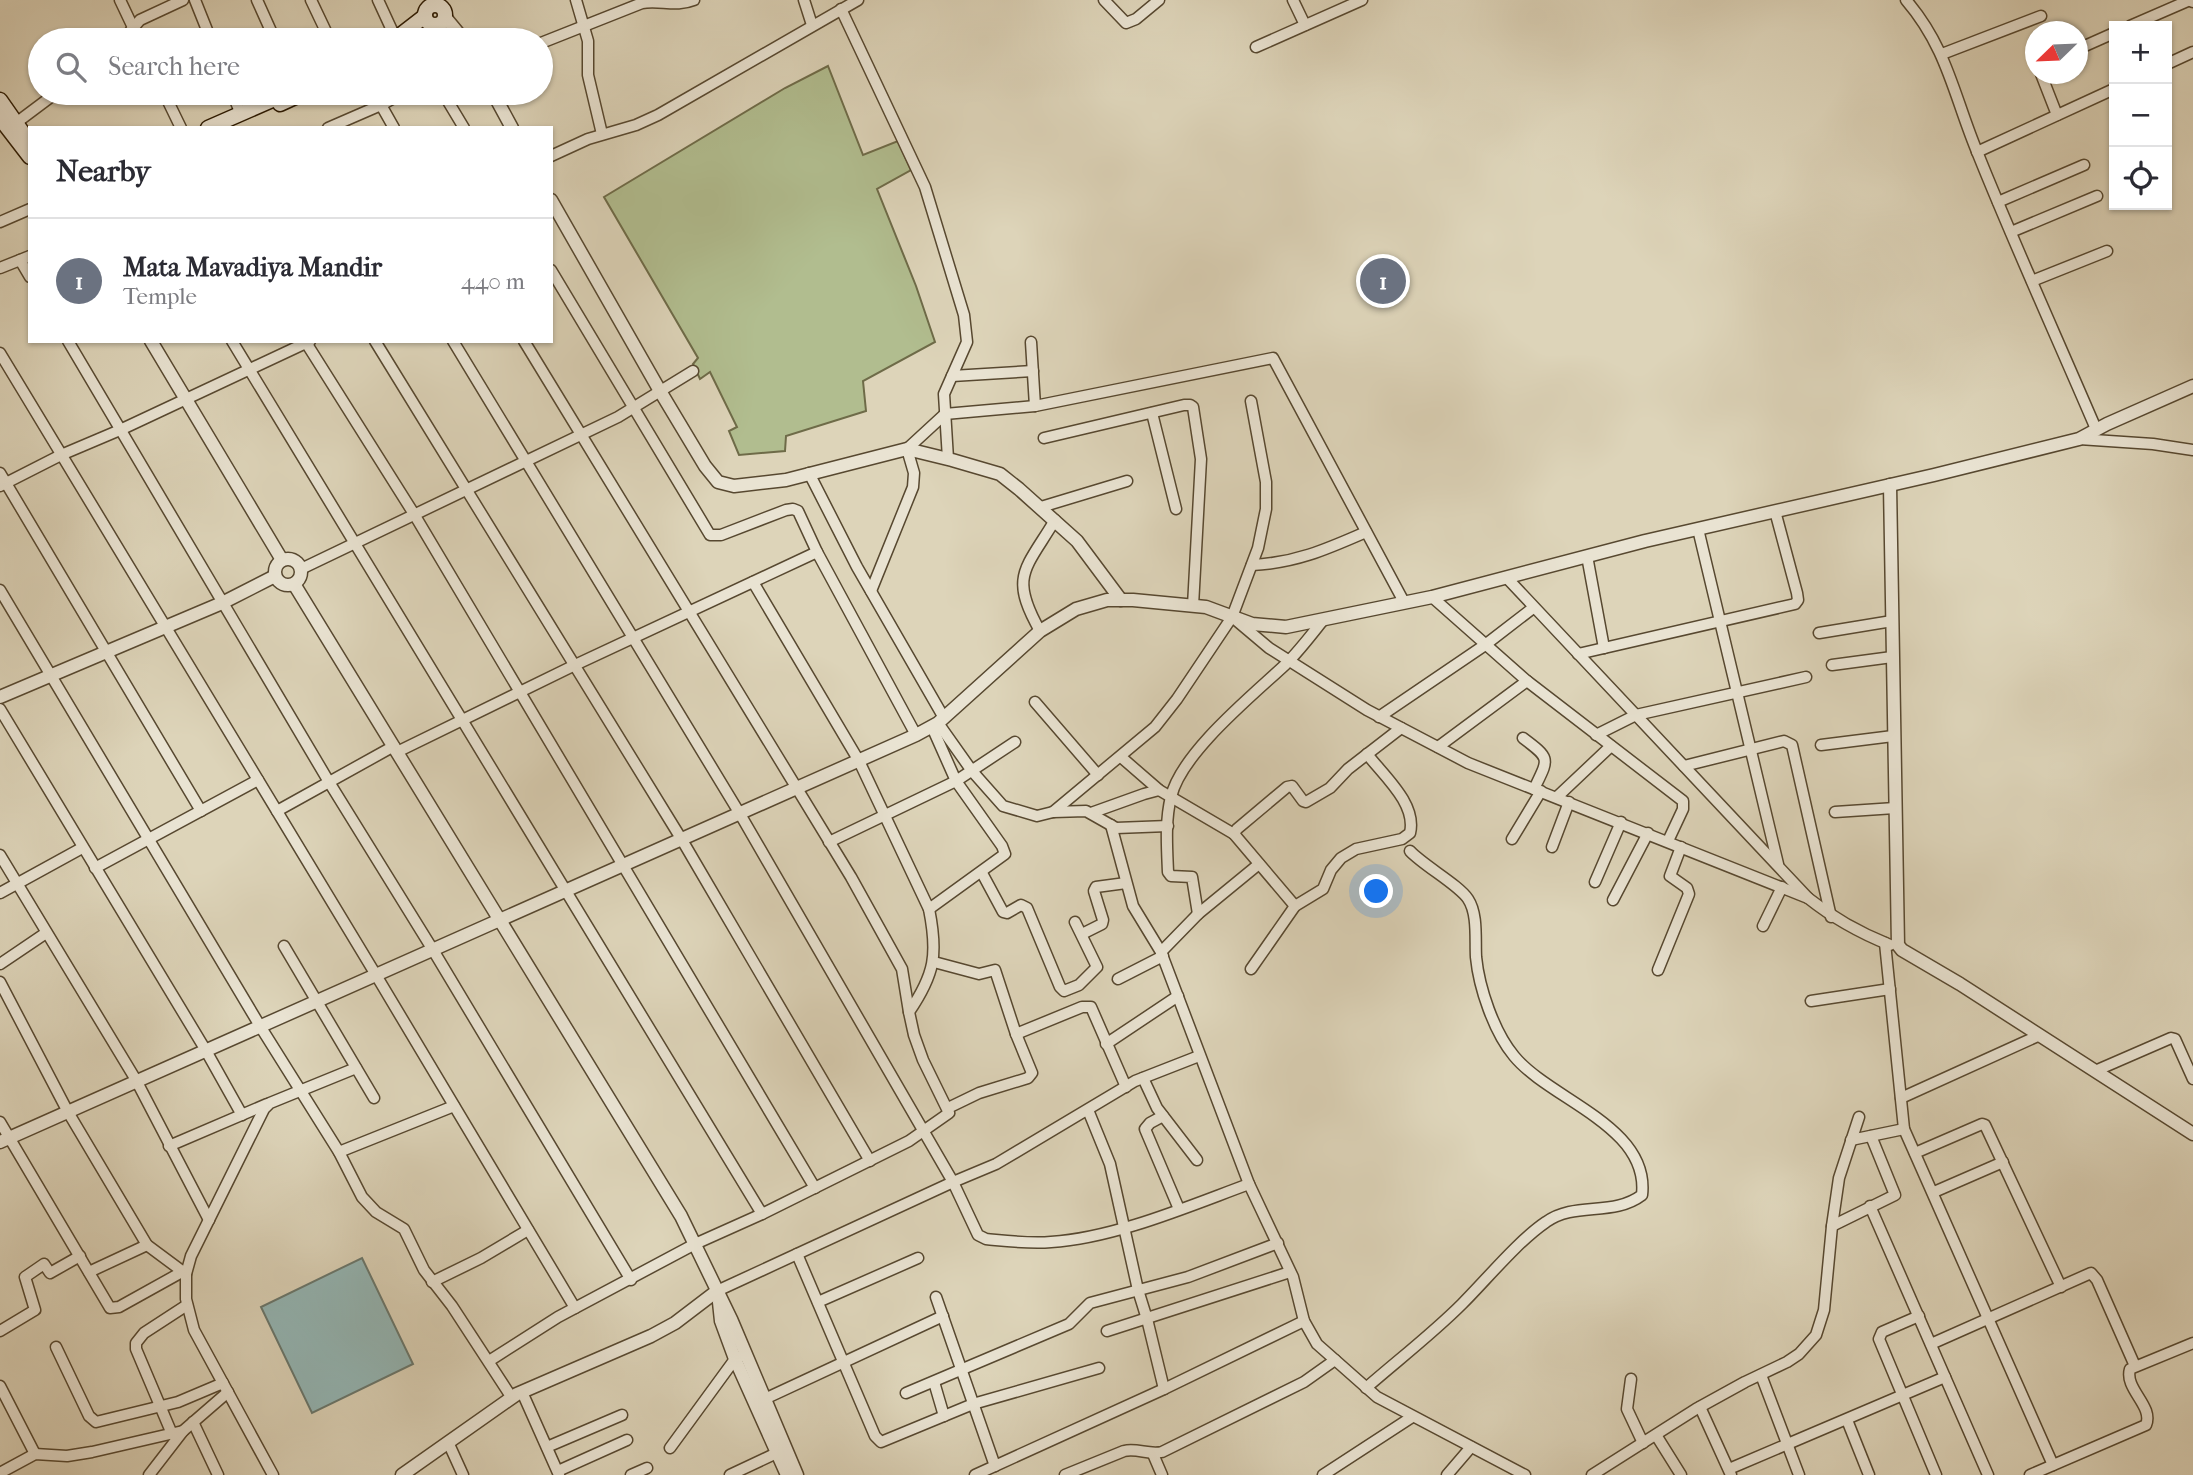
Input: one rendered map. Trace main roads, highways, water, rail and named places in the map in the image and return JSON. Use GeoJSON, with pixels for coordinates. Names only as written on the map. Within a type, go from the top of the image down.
{"type":"FeatureCollection","features":[{"type":"Feature","properties":{"kind":"main road"},"geometry":{"type":"LineString","coordinates":[[413,28],[434,10]]}},
{"type":"Feature","properties":{"kind":"main road"},"geometry":{"type":"LineString","coordinates":[[0,100],[28,140]]}},
{"type":"Feature","properties":{"kind":"main road"},"geometry":{"type":"LineString","coordinates":[[213,126],[261,105]]}},
{"type":"Feature","properties":{"kind":"main road"},"geometry":{"type":"LineString","coordinates":[[230,126],[277,105]]}},
{"type":"Feature","properties":{"kind":"main road"},"geometry":{"type":"LineString","coordinates":[[0,118],[28,154]]}},
{"type":"Feature","properties":{"kind":"water"},"geometry":{"type":"Polygon","coordinates":[[[362,1258],[413,1364],[312,1413],[261,1307],[362,1258]]]}},
{"type":"Feature","properties":{"kind":"place","name":"Mata Mavadiya Mandir"},"geometry":{"type":"Point","coordinates":[1383,281]}}]}
